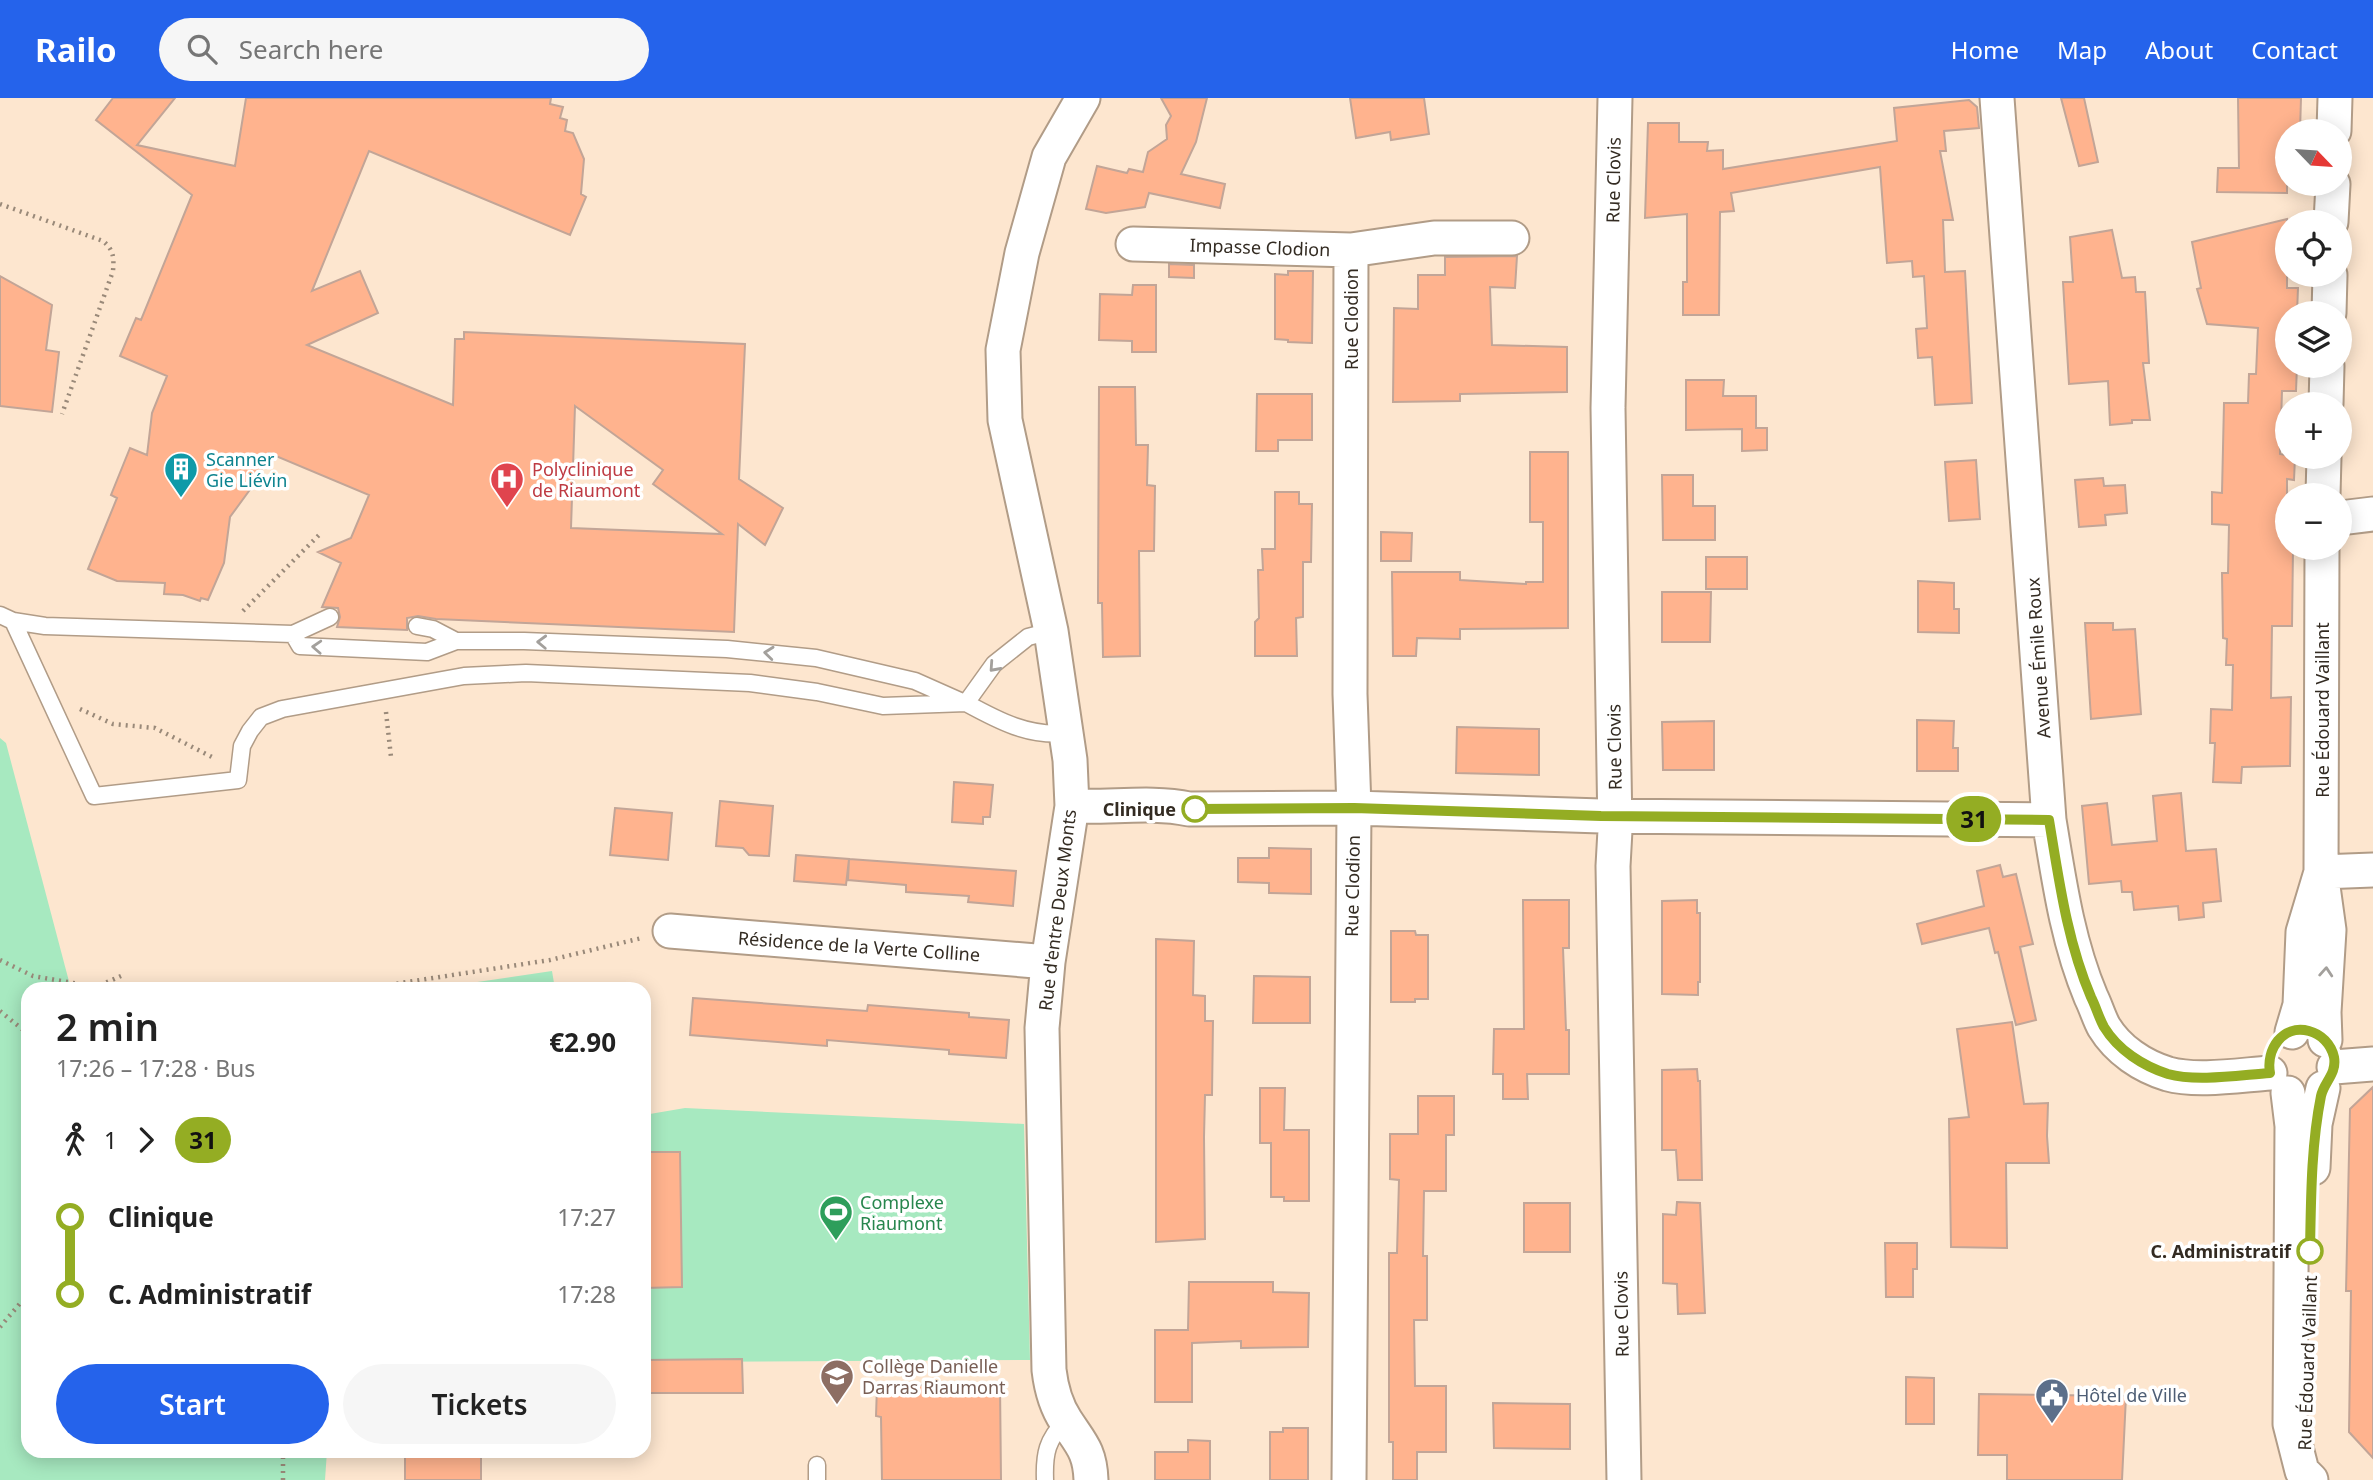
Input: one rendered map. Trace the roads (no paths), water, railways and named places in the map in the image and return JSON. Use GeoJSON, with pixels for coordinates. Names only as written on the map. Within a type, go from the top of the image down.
{"type":"FeatureCollection","features":[{"type":"Feature","properties":{"kind":"street","name":"Rue d'entre Deux Monts"},"geometry":{"type":"LineString","coordinates":[[1083,98],[1049,157],[1022,253],[1003,350],[1005,420],[1051,631],[1067,733],[1072,806],[1048,962],[1042,1028],[1049,1370],[1052,1389],[1066,1420],[1080,1437],[1091,1460],[1091,1480]]}},
{"type":"Feature","properties":{"kind":"street","name":"Rue Clovis"},"geometry":{"type":"LineString","coordinates":[[1615,98],[1608,408],[1624,1480]]}},
{"type":"Feature","properties":{"kind":"street","name":"Avenue Émile Roux"},"geometry":{"type":"LineString","coordinates":[[1997,98],[2049,820],[2065,919],[2084,980],[2104,1027],[2120,1047],[2136,1060],[2171,1075],[2221,1076],[2279,1083]]}},
{"type":"Feature","properties":{"kind":"street"},"geometry":{"type":"LineString","coordinates":[[2334,119],[2335,98]]}},
{"type":"Feature","properties":{"kind":"street","name":"Impasse Clodion"},"geometry":{"type":"LineString","coordinates":[[1133,244],[1351,250],[1434,238],[1511,238]]}},
{"type":"Feature","properties":{"kind":"street","name":"Rue Clodion"},"geometry":{"type":"LineString","coordinates":[[1349,1480],[1354,808],[1350,694],[1351,250]]}},
{"type":"Feature","properties":{"kind":"street"},"geometry":{"type":"LineString","coordinates":[[2352,517],[2373,514]]}},
{"type":"Feature","properties":{"kind":"street","name":"Rue Édouard Vaillant"},"geometry":{"type":"LineString","coordinates":[[2306,1475],[2315,1136],[2327,1065],[2323,1012],[2329,930],[2321,872],[2322,560]]}},
{"type":"Feature","properties":{"kind":"street"},"geometry":{"type":"LineString","coordinates":[[1072,806],[1169,805],[1189,809],[1354,808],[1614,816],[2049,820]]}},
{"type":"Feature","properties":{"kind":"street"},"geometry":{"type":"LineString","coordinates":[[2321,872],[2373,870]]}},
{"type":"Feature","properties":{"kind":"street","name":"Rue Édouard Vaillant"},"geometry":{"type":"LineString","coordinates":[[2292,1031],[2300,1004],[2304,932],[2321,872]]}},
{"type":"Feature","properties":{"kind":"street","name":"Résidence de la Verte Colline"},"geometry":{"type":"LineString","coordinates":[[670,932],[1048,962]]}},
{"type":"Feature","properties":{"kind":"street"},"geometry":{"type":"LineString","coordinates":[[2292,1031],[2310,1031],[2327,1065],[2312,1094],[2300,1096],[2279,1083],[2268,1063],[2275,1043],[2283,1036],[2292,1031]]}},
{"type":"Feature","properties":{"kind":"street"},"geometry":{"type":"LineString","coordinates":[[2327,1065],[2373,1064]]}},
{"type":"Feature","properties":{"kind":"street","name":"Rue Édouard Vaillant"},"geometry":{"type":"LineString","coordinates":[[2279,1083],[2292,1126],[2290,1423],[2306,1475]]}},
{"type":"Feature","properties":{"kind":"lane"},"geometry":{"type":"LineString","coordinates":[[7,618],[45,626],[293,634],[330,617]]}},
{"type":"Feature","properties":{"kind":"lane"},"geometry":{"type":"LineString","coordinates":[[7,618],[46,692],[94,796],[239,780],[242,746],[261,717],[282,709],[464,676],[526,673],[750,683],[817,692],[883,706],[966,704]]}},
{"type":"Feature","properties":{"kind":"lane"},"geometry":{"type":"LineString","coordinates":[[417,626],[433,629],[456,641]]}},
{"type":"Feature","properties":{"kind":"lane"},"geometry":{"type":"LineString","coordinates":[[966,704],[994,664],[1028,637],[1051,631]]}},
{"type":"Feature","properties":{"kind":"lane"},"geometry":{"type":"LineString","coordinates":[[293,634],[300,646],[426,652],[456,641],[727,649],[816,658],[915,681],[1003,723],[1046,735],[1067,733]]}},
{"type":"Feature","properties":{"kind":"lane"},"geometry":{"type":"LineString","coordinates":[[1045,1480],[1044,1455],[1054,1433],[1066,1420]]}},
{"type":"Feature","properties":{"kind":"place","name":"Scanner Gie Liévin"},"geometry":{"type":"Point","coordinates":[181,499]}},
{"type":"Feature","properties":{"kind":"place","name":"Polyclinique de Riaumont"},"geometry":{"type":"Point","coordinates":[507,509]}},
{"type":"Feature","properties":{"kind":"place","name":"Clinique"},"geometry":{"type":"Point","coordinates":[1195,809]}},
{"type":"Feature","properties":{"kind":"place","name":"Complexe Riaumont"},"geometry":{"type":"Point","coordinates":[836,1242]}},
{"type":"Feature","properties":{"kind":"place","name":"C. Administratif"},"geometry":{"type":"Point","coordinates":[2310,1251]}},
{"type":"Feature","properties":{"kind":"place","name":"Collège Danielle Darras Riaumont"},"geometry":{"type":"Point","coordinates":[837,1406]}},
{"type":"Feature","properties":{"kind":"place","name":"Hôtel de Ville"},"geometry":{"type":"Point","coordinates":[2052,1425]}}]}
